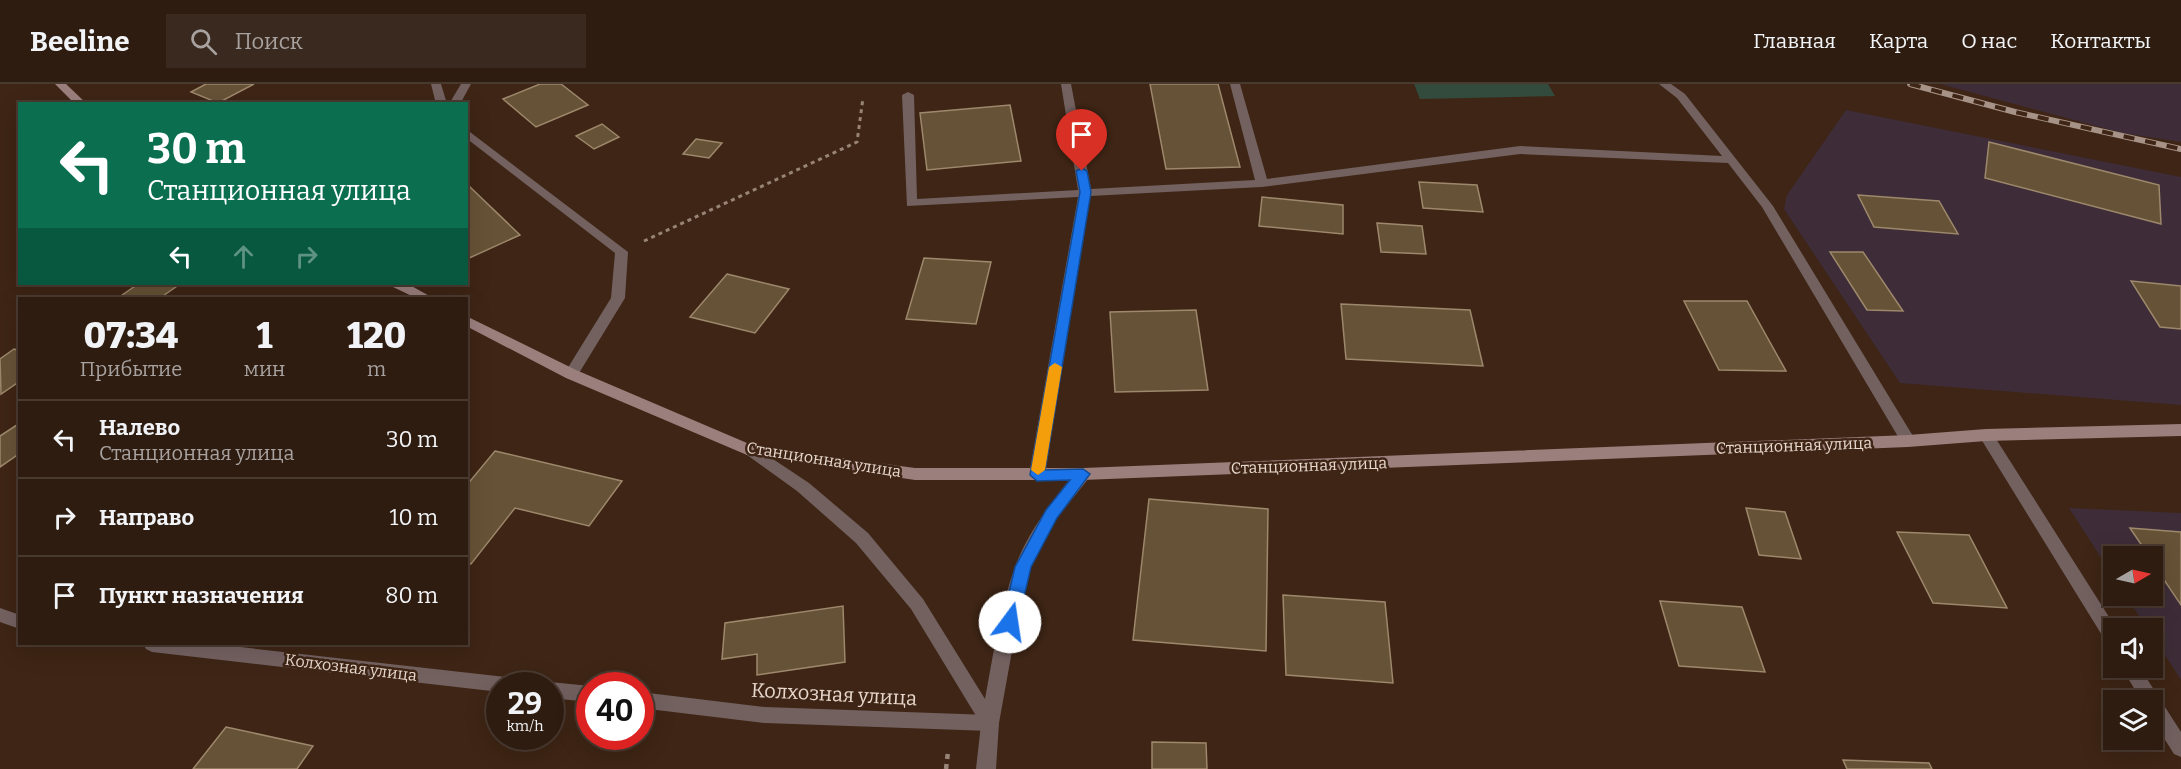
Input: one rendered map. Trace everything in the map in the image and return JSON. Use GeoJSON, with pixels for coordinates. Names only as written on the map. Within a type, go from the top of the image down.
{"type":"FeatureCollection","features":[{"type":"Feature","properties":{"kind":"main road"},"geometry":{"type":"LineString","coordinates":[[60,84],[80,102]]}},
{"type":"Feature","properties":{"kind":"main road"},"geometry":{"type":"LineString","coordinates":[[400,285],[424,297]]}},
{"type":"Feature","properties":{"kind":"main road","name":"Станционная улица"},"geometry":{"type":"LineString","coordinates":[[468,321],[571,374],[752,451],[915,474],[1083,474],[1908,441],[1986,435],[2181,429]]}},
{"type":"Feature","properties":{"kind":"street"},"geometry":{"type":"LineString","coordinates":[[436,84],[441,102]]}},
{"type":"Feature","properties":{"kind":"street"},"geometry":{"type":"LineString","coordinates":[[455,102],[466,84]]}},
{"type":"Feature","properties":{"kind":"street"},"geometry":{"type":"LineString","coordinates":[[1037,475],[1085,192],[1066,84]]}},
{"type":"Feature","properties":{"kind":"street"},"geometry":{"type":"LineString","coordinates":[[1234,84],[1262,183]]}},
{"type":"Feature","properties":{"kind":"street"},"geometry":{"type":"LineString","coordinates":[[1664,84],[1681,96],[1767,206],[1908,441]]}},
{"type":"Feature","properties":{"kind":"street"},"geometry":{"type":"LineString","coordinates":[[908,95],[911,203],[1262,183],[1520,150],[1731,160]]}},
{"type":"Feature","properties":{"kind":"street"},"geometry":{"type":"LineString","coordinates":[[468,134],[622,252],[618,298],[571,374]]}},
{"type":"Feature","properties":{"kind":"street"},"geometry":{"type":"LineString","coordinates":[[1986,435],[2103,622]]}},
{"type":"Feature","properties":{"kind":"street"},"geometry":{"type":"LineString","coordinates":[[752,451],[803,487],[862,538],[917,604],[990,723]]}},
{"type":"Feature","properties":{"kind":"street"},"geometry":{"type":"LineString","coordinates":[[987,769],[990,723],[1005,640],[1023,567],[1051,514],[1083,474]]}},
{"type":"Feature","properties":{"kind":"street"},"geometry":{"type":"LineString","coordinates":[[0,615],[18,621]]}},
{"type":"Feature","properties":{"kind":"street","name":"Колхозная улица"},"geometry":{"type":"LineString","coordinates":[[161,645],[486,683]]}},
{"type":"Feature","properties":{"kind":"street","name":"Колхозная улица"},"geometry":{"type":"LineString","coordinates":[[654,702],[765,715],[990,723]]}},
{"type":"Feature","properties":{"kind":"street"},"geometry":{"type":"LineString","coordinates":[[2163,719],[2181,748]]}},
{"type":"Feature","properties":{"kind":"path"},"geometry":{"type":"LineString","coordinates":[[622,252],[857,142],[863,98]]}},
{"type":"Feature","properties":{"kind":"shaded area"},"geometry":{"type":"Polygon","coordinates":[[[1940,84],[2181,84],[2181,142],[2122,133],[1940,84]]]}},
{"type":"Feature","properties":{"kind":"shaded area"},"geometry":{"type":"Polygon","coordinates":[[[1846,110],[2181,177],[2181,405],[1900,383],[1784,209],[1787,195],[1846,110]]]}},
{"type":"Feature","properties":{"kind":"shaded area"},"geometry":{"type":"Polygon","coordinates":[[[2069,508],[2181,513],[2181,680],[2163,652],[2163,618],[2140,618],[2133,606],[2163,606],[2163,546],[2103,546],[2103,561],[2069,508]]]}},
{"type":"Feature","properties":{"kind":"green space"},"geometry":{"type":"Polygon","coordinates":[[[1414,84],[1548,84],[1555,96],[1420,99],[1414,84]]]}},
{"type":"Feature","properties":{"kind":"building"},"geometry":{"type":"Polygon","coordinates":[[[206,84],[254,84],[220,102],[191,92],[206,84]]]}},
{"type":"Feature","properties":{"kind":"building"},"geometry":{"type":"Polygon","coordinates":[[[540,84],[561,84],[588,105],[536,127],[503,99],[540,84]]]}},
{"type":"Feature","properties":{"kind":"building"},"geometry":{"type":"Polygon","coordinates":[[[1150,84],[1218,84],[1240,167],[1166,169],[1150,84]]]}},
{"type":"Feature","properties":{"kind":"building"},"geometry":{"type":"Polygon","coordinates":[[[1010,105],[1021,161],[927,170],[920,113],[1010,105]]]}},
{"type":"Feature","properties":{"kind":"building"},"geometry":{"type":"Polygon","coordinates":[[[602,124],[619,137],[594,149],[576,136],[602,124]]]}},
{"type":"Feature","properties":{"kind":"building"},"geometry":{"type":"Polygon","coordinates":[[[696,139],[722,143],[709,158],[683,154],[696,139]]]}},
{"type":"Feature","properties":{"kind":"building"},"geometry":{"type":"Polygon","coordinates":[[[1989,142],[2159,185],[2161,224],[1985,178],[1989,142]]]}},
{"type":"Feature","properties":{"kind":"building"},"geometry":{"type":"Polygon","coordinates":[[[1419,182],[1477,185],[1483,212],[1423,208],[1419,182]]]}},
{"type":"Feature","properties":{"kind":"building"},"geometry":{"type":"Polygon","coordinates":[[[470,187],[520,235],[468,259],[468,188],[470,187]]]}},
{"type":"Feature","properties":{"kind":"building"},"geometry":{"type":"Polygon","coordinates":[[[1858,195],[1939,201],[1958,234],[1874,227],[1858,195]]]}},
{"type":"Feature","properties":{"kind":"building"},"geometry":{"type":"Polygon","coordinates":[[[1262,197],[1343,205],[1343,234],[1259,226],[1262,197]]]}},
{"type":"Feature","properties":{"kind":"building"},"geometry":{"type":"Polygon","coordinates":[[[1377,223],[1422,226],[1426,254],[1381,252],[1377,223]]]}},
{"type":"Feature","properties":{"kind":"building"},"geometry":{"type":"Polygon","coordinates":[[[1830,252],[1863,252],[1903,311],[1867,310],[1830,252]]]}},
{"type":"Feature","properties":{"kind":"building"},"geometry":{"type":"Polygon","coordinates":[[[924,258],[991,262],[976,324],[906,319],[924,258]]]}},
{"type":"Feature","properties":{"kind":"building"},"geometry":{"type":"Polygon","coordinates":[[[727,274],[789,289],[755,333],[690,317],[727,274]]]}},
{"type":"Feature","properties":{"kind":"building"},"geometry":{"type":"Polygon","coordinates":[[[2131,281],[2181,286],[2181,329],[2160,327],[2131,281]]]}},
{"type":"Feature","properties":{"kind":"building"},"geometry":{"type":"Polygon","coordinates":[[[137,285],[179,285],[161,297],[119,297],[137,285]]]}},
{"type":"Feature","properties":{"kind":"building"},"geometry":{"type":"Polygon","coordinates":[[[1684,301],[1747,301],[1786,371],[1719,370],[1684,301]]]}},
{"type":"Feature","properties":{"kind":"building"},"geometry":{"type":"Polygon","coordinates":[[[1341,304],[1470,310],[1483,366],[1346,359],[1341,304]]]}},
{"type":"Feature","properties":{"kind":"building"},"geometry":{"type":"Polygon","coordinates":[[[1196,310],[1208,390],[1115,392],[1110,312],[1196,310]]]}},
{"type":"Feature","properties":{"kind":"building"},"geometry":{"type":"Polygon","coordinates":[[[14,349],[18,350],[18,382],[1,394],[0,359],[14,349]]]}},
{"type":"Feature","properties":{"kind":"building"},"geometry":{"type":"Polygon","coordinates":[[[18,424],[18,454],[0,467],[0,436],[18,424]]]}},
{"type":"Feature","properties":{"kind":"building"},"geometry":{"type":"Polygon","coordinates":[[[495,451],[622,481],[589,526],[515,508],[471,564],[468,563],[468,484],[495,451]]]}},
{"type":"Feature","properties":{"kind":"building"},"geometry":{"type":"Polygon","coordinates":[[[1149,499],[1268,509],[1266,651],[1133,640],[1149,499]]]}},
{"type":"Feature","properties":{"kind":"building"},"geometry":{"type":"Polygon","coordinates":[[[1746,508],[1785,512],[1801,559],[1759,555],[1746,508]]]}},
{"type":"Feature","properties":{"kind":"building"},"geometry":{"type":"Polygon","coordinates":[[[2130,528],[2181,532],[2181,605],[2163,578],[2163,546],[2142,546],[2130,528]]]}},
{"type":"Feature","properties":{"kind":"building"},"geometry":{"type":"Polygon","coordinates":[[[1897,532],[1969,535],[2007,608],[1933,603],[1897,532]]]}},
{"type":"Feature","properties":{"kind":"building"},"geometry":{"type":"Polygon","coordinates":[[[1283,595],[1385,602],[1393,683],[1286,675],[1283,595]]]}},
{"type":"Feature","properties":{"kind":"building"},"geometry":{"type":"Polygon","coordinates":[[[1660,601],[1742,607],[1765,672],[1679,666],[1660,601]]]}},
{"type":"Feature","properties":{"kind":"building"},"geometry":{"type":"Polygon","coordinates":[[[843,606],[845,662],[757,675],[757,654],[722,659],[725,623],[843,606]]]}},
{"type":"Feature","properties":{"kind":"building"},"geometry":{"type":"Polygon","coordinates":[[[226,727],[313,746],[297,769],[193,769],[226,727]]]}},
{"type":"Feature","properties":{"kind":"building"},"geometry":{"type":"Polygon","coordinates":[[[1152,742],[1206,743],[1207,769],[1152,769],[1152,742]]]}},
{"type":"Feature","properties":{"kind":"building"},"geometry":{"type":"Polygon","coordinates":[[[1843,760],[1929,763],[1932,769],[1847,769],[1843,760]]]}},
{"type":"Feature","properties":{"kind":"railway"},"geometry":{"type":"LineString","coordinates":[[1910,84],[2015,112],[2181,149]]}},
{"type":"Feature","properties":{"kind":"slow traffic"},"geometry":{"type":"LineString","coordinates":[[1038,470],[1055,367]]}},
{"type":"Feature","properties":{"kind":"route"},"geometry":{"type":"LineString","coordinates":[[1010,622],[1023,567],[1051,514],[1083,474],[1037,475],[1085,192],[1082,171]]}}]}
